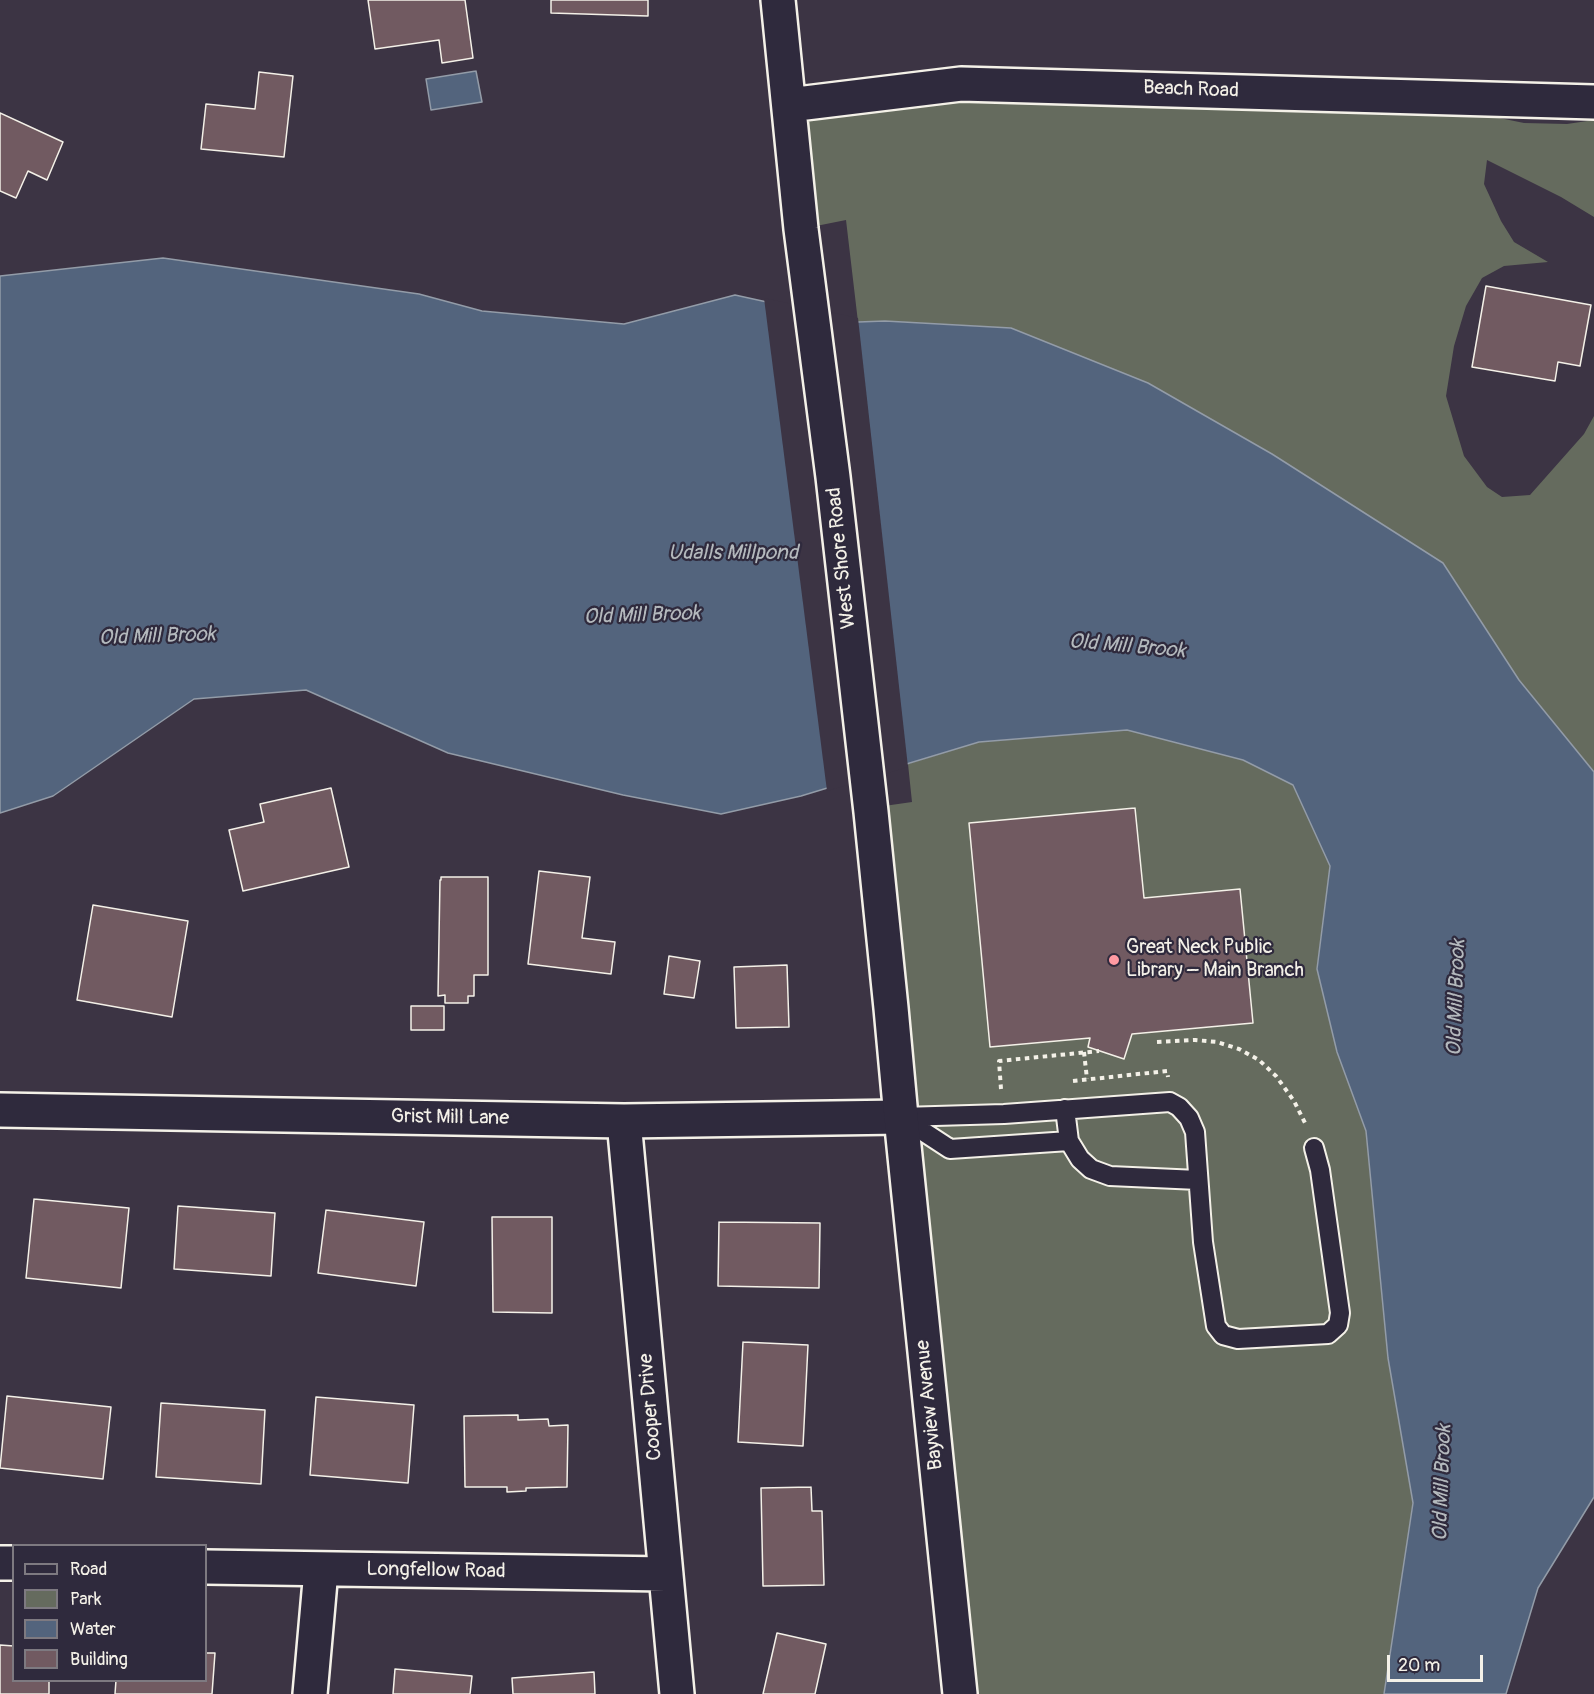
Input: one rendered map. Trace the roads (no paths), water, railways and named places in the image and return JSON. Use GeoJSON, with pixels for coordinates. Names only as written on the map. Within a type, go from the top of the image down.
{"type":"FeatureCollection","features":[{"type":"Feature","properties":{"kind":"street","name":"West Shore Road"},"geometry":{"type":"LineString","coordinates":[[778,0],[801,229],[833,477],[871,812],[901,1117]]}},
{"type":"Feature","properties":{"kind":"street","name":"Beach Road"},"geometry":{"type":"LineString","coordinates":[[789,105],[961,84],[1594,102]]}},
{"type":"Feature","properties":{"kind":"street","name":"Grist Mill Lane"},"geometry":{"type":"LineString","coordinates":[[0,1110],[624,1121],[901,1117]]}},
{"type":"Feature","properties":{"kind":"street","name":"Bayview Avenue"},"geometry":{"type":"LineString","coordinates":[[901,1117],[960,1694]]}},
{"type":"Feature","properties":{"kind":"street","name":"Cooper Drive"},"geometry":{"type":"LineString","coordinates":[[624,1121],[677,1694]]}},
{"type":"Feature","properties":{"kind":"street","name":"Longfellow Road"},"geometry":{"type":"LineString","coordinates":[[207,1567],[666,1575]]}},
{"type":"Feature","properties":{"kind":"street"},"geometry":{"type":"LineString","coordinates":[[310,1694],[321,1569]]}},
{"type":"Feature","properties":{"kind":"lane"},"geometry":{"type":"LineString","coordinates":[[901,1117],[1004,1114],[1170,1102],[1179,1107],[1189,1118],[1195,1132],[1203,1242],[1216,1326],[1223,1335],[1239,1339],[1328,1334],[1338,1325],[1340,1314],[1320,1170],[1314,1148]]}},
{"type":"Feature","properties":{"kind":"lane"},"geometry":{"type":"LineString","coordinates":[[1065,1109],[1069,1141],[1080,1159],[1091,1169],[1110,1176],[1198,1180]]}},
{"type":"Feature","properties":{"kind":"lane"},"geometry":{"type":"LineString","coordinates":[[901,1117],[950,1149],[1069,1141]]}},
{"type":"Feature","properties":{"kind":"water"},"geometry":{"type":"Polygon","coordinates":[[[476,71],[482,102],[431,110],[426,79],[476,71]]]}},
{"type":"Feature","properties":{"kind":"water","name":"Udalls Millpond"},"geometry":{"type":"Polygon","coordinates":[[[163,258],[419,294],[482,311],[624,324],[735,295],[858,322],[885,321],[1011,328],[1148,383],[1272,454],[1443,563],[1519,680],[1594,772],[1594,1497],[1538,1588],[1506,1694],[1384,1694],[1413,1503],[1388,1358],[1366,1131],[1337,1052],[1317,969],[1330,866],[1293,785],[1243,760],[1127,730],[979,742],[801,796],[721,814],[623,795],[448,753],[306,690],[194,699],[53,796],[0,813],[0,276],[163,258]]]}},
{"type":"Feature","properties":{"kind":"place","name":"Great Neck Public Library – Main Branch"},"geometry":{"type":"Point","coordinates":[1114,960]}},
{"type":"Feature","properties":{"kind":"water label","name":"Old Mill Brook"},"geometry":{"type":"Point","coordinates":[642,616]}},
{"type":"Feature","properties":{"kind":"water label","name":"Old Mill Brook"},"geometry":{"type":"Point","coordinates":[157,637]}},
{"type":"Feature","properties":{"kind":"water label","name":"Old Mill Brook"},"geometry":{"type":"Point","coordinates":[1127,647]}},
{"type":"Feature","properties":{"kind":"water label","name":"Old Mill Brook"},"geometry":{"type":"Point","coordinates":[1457,998]}},
{"type":"Feature","properties":{"kind":"water label","name":"Old Mill Brook"},"geometry":{"type":"Point","coordinates":[1443,1483]}}]}
